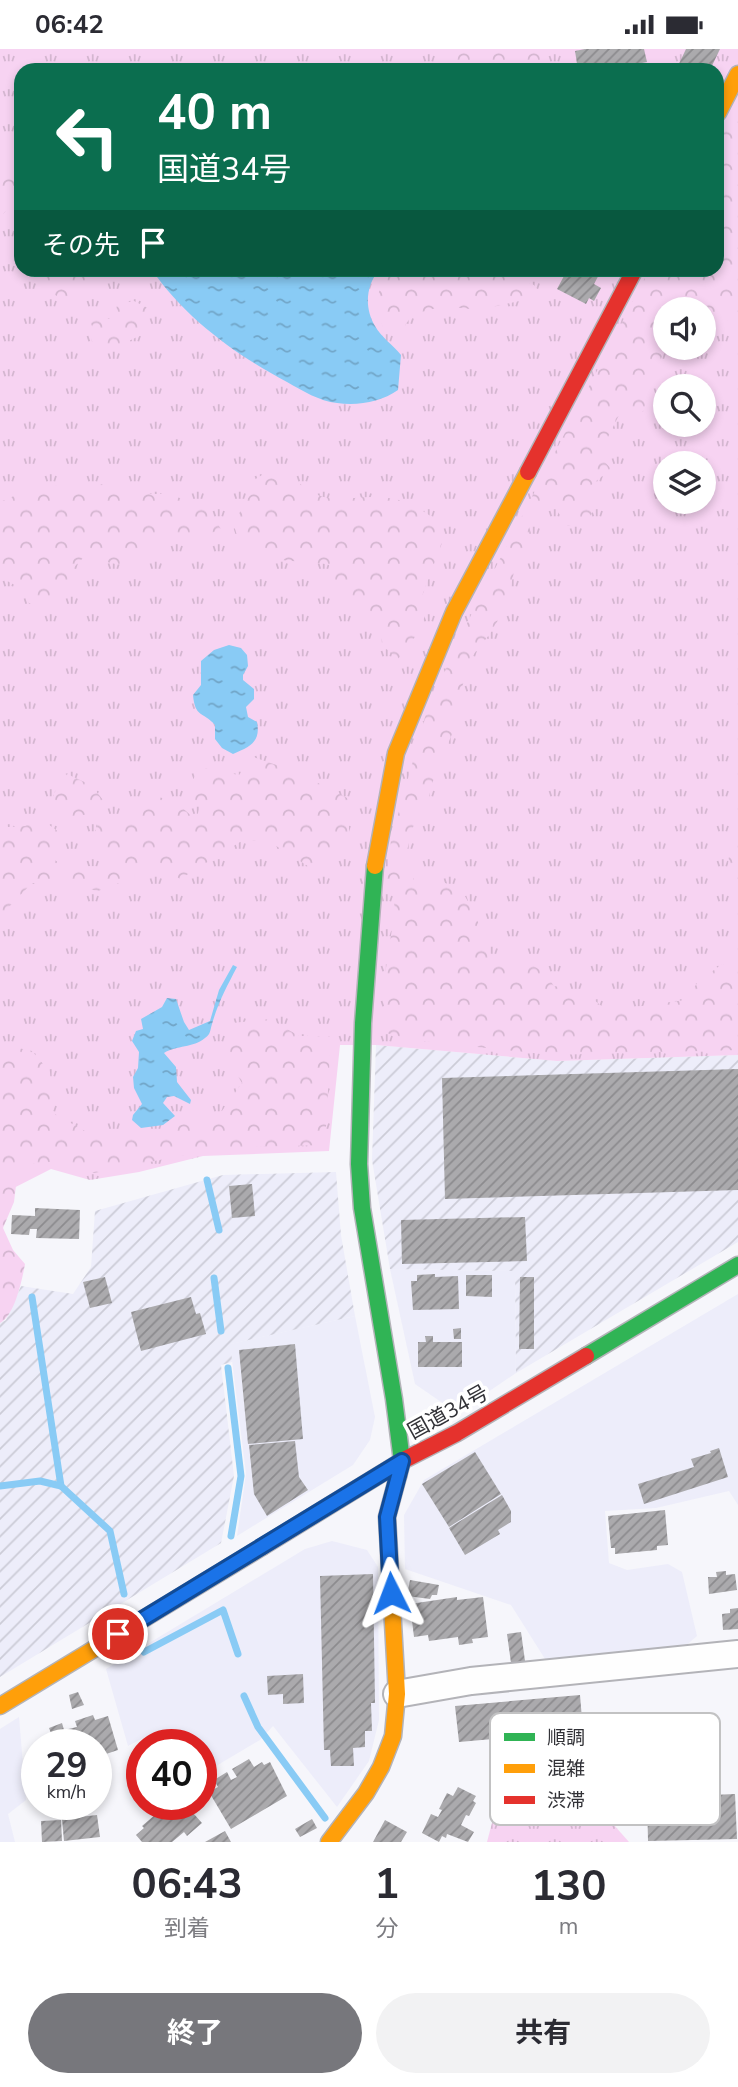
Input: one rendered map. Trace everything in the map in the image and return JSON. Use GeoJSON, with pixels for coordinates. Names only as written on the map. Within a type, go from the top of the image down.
{"type":"FeatureCollection","features":[{"type":"Feature","properties":{"kind":"main road"},"geometry":{"type":"LineString","coordinates":[[724,101],[738,74]]}},
{"type":"Feature","properties":{"kind":"main road"},"geometry":{"type":"LineString","coordinates":[[329,1842],[366,1793],[381,1767],[393,1735],[397,1694],[387,1517],[402,1461],[362,1209],[359,1164],[363,1023],[375,866],[396,753],[454,612],[631,277]]}},
{"type":"Feature","properties":{"kind":"main road","name":"国道34号"},"geometry":{"type":"LineString","coordinates":[[0,1706],[402,1461],[457,1433],[738,1265]]}},
{"type":"Feature","properties":{"kind":"street"},"geometry":{"type":"LineString","coordinates":[[397,1694],[471,1681],[738,1654]]}},
{"type":"Feature","properties":{"kind":"shaded area"},"geometry":{"type":"Polygon","coordinates":[[[376,1045],[557,1061],[738,1055],[738,1242],[516,1373],[515,1271],[390,1269],[372,1160],[376,1045]]]}},
{"type":"Feature","properties":{"kind":"shaded area"},"geometry":{"type":"Polygon","coordinates":[[[336,1172],[341,1235],[355,1316],[231,1344],[232,1362],[221,1365],[234,1476],[221,1543],[0,1677],[0,1323],[6,1320],[21,1286],[73,1294],[91,1267],[95,1211],[223,1175],[336,1172]]]}},
{"type":"Feature","properties":{"kind":"shaded area"},"geometry":{"type":"Polygon","coordinates":[[[390,1269],[515,1271],[516,1373],[469,1405],[444,1404],[415,1384],[390,1269]]]}},
{"type":"Feature","properties":{"kind":"shaded area"},"geometry":{"type":"Polygon","coordinates":[[[738,1294],[738,1505],[729,1491],[656,1508],[605,1511],[609,1563],[627,1570],[668,1564],[682,1572],[697,1636],[683,1648],[545,1659],[511,1605],[405,1569],[404,1515],[424,1480],[738,1294]]]}},
{"type":"Feature","properties":{"kind":"shaded area"},"geometry":{"type":"Polygon","coordinates":[[[355,1316],[375,1417],[370,1440],[353,1465],[237,1536],[246,1474],[230,1344],[355,1316]]]}},
{"type":"Feature","properties":{"kind":"shaded area"},"geometry":{"type":"Polygon","coordinates":[[[332,1541],[367,1550],[378,1567],[379,1720],[369,1761],[337,1807],[273,1726],[260,1740],[217,1766],[217,1729],[126,1729],[126,1739],[106,1669],[305,1549],[332,1541]]]}},
{"type":"Feature","properties":{"kind":"shaded area"},"geometry":{"type":"Polygon","coordinates":[[[19,1717],[21,1804],[8,1814],[15,1842],[0,1842],[0,1729],[19,1717]]]}},
{"type":"Feature","properties":{"kind":"green space"},"geometry":{"type":"Polygon","coordinates":[[[0,49],[738,49],[738,1055],[557,1061],[376,1045],[340,1045],[329,1151],[203,1156],[139,1172],[90,1180],[51,1169],[0,1195],[0,49]]]}},
{"type":"Feature","properties":{"kind":"green space"},"geometry":{"type":"Polygon","coordinates":[[[438,49],[550,49],[542,63],[437,63],[438,49]]]}},
{"type":"Feature","properties":{"kind":"green space"},"geometry":{"type":"Polygon","coordinates":[[[738,97],[738,324],[721,318],[716,323],[716,297],[653,297],[653,360],[661,360],[660,374],[653,374],[653,382],[644,394],[648,408],[640,413],[620,413],[599,455],[611,469],[584,491],[595,509],[585,523],[567,526],[549,498],[530,510],[529,539],[517,559],[506,607],[473,655],[463,684],[454,729],[433,781],[427,804],[416,816],[404,862],[420,891],[441,881],[462,891],[474,912],[495,966],[528,964],[541,971],[554,986],[583,991],[604,1008],[685,1000],[698,982],[722,964],[738,965],[738,1050],[551,1055],[412,1040],[383,1032],[386,968],[395,909],[387,880],[391,840],[427,710],[471,615],[645,277],[724,277],[724,131],[738,97]]]}},
{"type":"Feature","properties":{"kind":"green space"},"geometry":{"type":"Polygon","coordinates":[[[14,156],[14,203],[0,217],[0,161],[14,156]]]}},
{"type":"Feature","properties":{"kind":"green space"},"geometry":{"type":"Polygon","coordinates":[[[44,277],[96,277],[93,282],[83,285],[76,297],[62,300],[47,289],[44,277]]]}},
{"type":"Feature","properties":{"kind":"green space"},"geometry":{"type":"Polygon","coordinates":[[[514,277],[534,285],[542,296],[479,310],[443,306],[412,315],[399,335],[383,327],[375,303],[384,278],[514,277]]]}},
{"type":"Feature","properties":{"kind":"green space"},"geometry":{"type":"Polygon","coordinates":[[[134,301],[146,307],[152,315],[143,323],[146,334],[116,347],[94,346],[90,335],[94,331],[90,321],[96,316],[109,319],[116,313],[117,304],[134,301]]]}},
{"type":"Feature","properties":{"kind":"green space"},"geometry":{"type":"Polygon","coordinates":[[[289,473],[315,494],[327,498],[378,497],[401,501],[420,509],[442,524],[442,543],[422,596],[427,610],[416,636],[398,659],[382,645],[381,626],[363,616],[353,596],[331,582],[329,565],[268,558],[246,548],[239,540],[234,525],[244,503],[253,492],[251,482],[262,475],[289,473]]]}},
{"type":"Feature","properties":{"kind":"green space"},"geometry":{"type":"Polygon","coordinates":[[[116,480],[138,494],[169,494],[207,508],[221,529],[196,540],[150,534],[145,552],[134,567],[110,563],[88,553],[74,567],[63,594],[46,611],[29,603],[20,588],[0,577],[0,502],[42,484],[89,488],[116,480]]]}},
{"type":"Feature","properties":{"kind":"green space"},"geometry":{"type":"Polygon","coordinates":[[[253,757],[297,772],[349,799],[349,839],[326,864],[311,868],[273,844],[245,839],[180,879],[151,861],[127,880],[98,891],[65,884],[32,883],[4,912],[0,911],[0,818],[8,827],[25,826],[41,819],[59,832],[52,857],[60,865],[105,867],[104,854],[96,844],[96,821],[121,826],[133,805],[147,802],[154,795],[178,804],[196,820],[200,806],[188,794],[198,767],[239,775],[253,757]]]}},
{"type":"Feature","properties":{"kind":"green space"},"geometry":{"type":"Polygon","coordinates":[[[67,774],[91,785],[103,800],[92,814],[64,817],[52,806],[54,793],[67,774]]]}},
{"type":"Feature","properties":{"kind":"green space"},"geometry":{"type":"Polygon","coordinates":[[[738,816],[738,890],[727,877],[730,845],[738,816]]]}},
{"type":"Feature","properties":{"kind":"green space"},"geometry":{"type":"Polygon","coordinates":[[[270,1019],[299,1036],[331,1036],[325,1145],[220,1148],[94,1173],[50,1162],[24,1165],[17,1177],[14,1202],[3,1228],[13,1250],[25,1264],[14,1305],[0,1323],[0,1044],[32,1051],[50,1072],[53,1113],[85,1131],[117,1141],[219,1115],[242,1083],[224,1053],[232,1023],[270,1019]]]}},
{"type":"Feature","properties":{"kind":"green space"},"geometry":{"type":"Polygon","coordinates":[[[491,1825],[614,1825],[629,1842],[487,1842],[491,1825]]]}},
{"type":"Feature","properties":{"kind":"water"},"geometry":{"type":"Polygon","coordinates":[[[157,277],[374,277],[369,290],[369,312],[378,330],[401,355],[398,390],[377,400],[353,404],[330,402],[311,395],[249,360],[213,334],[157,277]]]}},
{"type":"Feature","properties":{"kind":"water"},"geometry":{"type":"Polygon","coordinates":[[[229,645],[241,648],[247,655],[248,666],[243,680],[254,689],[254,699],[246,707],[248,717],[257,722],[258,729],[253,743],[233,754],[222,748],[215,739],[215,725],[198,711],[193,695],[201,685],[201,661],[214,650],[229,645]]]}},
{"type":"Feature","properties":{"kind":"water"},"geometry":{"type":"Polygon","coordinates":[[[233,965],[237,967],[208,1035],[200,1041],[164,1053],[176,1067],[177,1082],[191,1100],[190,1104],[174,1096],[167,1097],[163,1103],[175,1116],[163,1125],[141,1128],[132,1120],[142,1104],[134,1088],[133,1077],[138,1068],[139,1052],[132,1041],[136,1031],[143,1029],[141,1019],[162,1007],[167,998],[176,999],[189,1030],[210,1021],[219,990],[233,965]]]}},
{"type":"Feature","properties":{"kind":"building"},"geometry":{"type":"Polygon","coordinates":[[[644,49],[647,62],[577,63],[575,51],[644,49]]]}},
{"type":"Feature","properties":{"kind":"building"},"geometry":{"type":"Polygon","coordinates":[[[686,49],[720,49],[713,63],[679,63],[686,49]]]}},
{"type":"Feature","properties":{"kind":"building"},"geometry":{"type":"Polygon","coordinates":[[[563,277],[598,277],[594,284],[601,288],[594,301],[589,298],[586,304],[557,289],[563,277]]]}},
{"type":"Feature","properties":{"kind":"building"},"geometry":{"type":"Polygon","coordinates":[[[738,1069],[738,1190],[445,1199],[442,1078],[738,1069]]]}},
{"type":"Feature","properties":{"kind":"building"},"geometry":{"type":"Polygon","coordinates":[[[252,1184],[255,1216],[232,1218],[229,1186],[252,1184]]]}},
{"type":"Feature","properties":{"kind":"building"},"geometry":{"type":"Polygon","coordinates":[[[35,1208],[80,1210],[79,1239],[36,1238],[37,1229],[30,1229],[29,1235],[11,1234],[12,1215],[35,1216],[35,1208]]]}},
{"type":"Feature","properties":{"kind":"building"},"geometry":{"type":"Polygon","coordinates":[[[525,1217],[527,1261],[402,1264],[401,1220],[525,1217]]]}},
{"type":"Feature","properties":{"kind":"building"},"geometry":{"type":"Polygon","coordinates":[[[435,1274],[435,1277],[458,1276],[459,1309],[413,1310],[411,1281],[417,1281],[417,1275],[435,1274]]]}},
{"type":"Feature","properties":{"kind":"building"},"geometry":{"type":"Polygon","coordinates":[[[466,1275],[492,1275],[492,1297],[466,1296],[466,1275]]]}},
{"type":"Feature","properties":{"kind":"building"},"geometry":{"type":"Polygon","coordinates":[[[105,1277],[112,1303],[90,1308],[83,1282],[105,1277]]]}},
{"type":"Feature","properties":{"kind":"building"},"geometry":{"type":"Polygon","coordinates":[[[520,1277],[534,1277],[534,1349],[519,1349],[520,1277]]]}},
{"type":"Feature","properties":{"kind":"building"},"geometry":{"type":"Polygon","coordinates":[[[191,1297],[196,1314],[200,1313],[206,1334],[141,1351],[131,1312],[191,1297]]]}},
{"type":"Feature","properties":{"kind":"building"},"geometry":{"type":"Polygon","coordinates":[[[461,1328],[461,1339],[454,1339],[453,1329],[461,1328]]]}},
{"type":"Feature","properties":{"kind":"building"},"geometry":{"type":"Polygon","coordinates":[[[425,1336],[433,1336],[433,1342],[462,1342],[462,1367],[418,1367],[418,1342],[426,1342],[425,1336]]]}},
{"type":"Feature","properties":{"kind":"building"},"geometry":{"type":"Polygon","coordinates":[[[295,1344],[303,1439],[248,1444],[239,1350],[295,1344]]]}},
{"type":"Feature","properties":{"kind":"building"},"geometry":{"type":"Polygon","coordinates":[[[295,1441],[299,1477],[308,1490],[267,1516],[254,1494],[249,1445],[295,1441]]]}},
{"type":"Feature","properties":{"kind":"building"},"geometry":{"type":"Polygon","coordinates":[[[719,1448],[728,1477],[644,1504],[638,1484],[694,1467],[691,1459],[719,1448]]]}},
{"type":"Feature","properties":{"kind":"building"},"geometry":{"type":"Polygon","coordinates":[[[475,1452],[501,1494],[449,1527],[422,1484],[475,1452]]]}},
{"type":"Feature","properties":{"kind":"building"},"geometry":{"type":"Polygon","coordinates":[[[502,1495],[511,1511],[511,1522],[498,1530],[500,1534],[465,1555],[449,1528],[502,1495]]]}},
{"type":"Feature","properties":{"kind":"building"},"geometry":{"type":"Polygon","coordinates":[[[665,1510],[668,1545],[657,1546],[657,1550],[615,1554],[615,1548],[611,1548],[608,1516],[665,1510]]]}},
{"type":"Feature","properties":{"kind":"building"},"geometry":{"type":"Polygon","coordinates":[[[726,1571],[726,1575],[735,1574],[737,1590],[709,1594],[708,1577],[717,1577],[716,1572],[726,1571]]]}},
{"type":"Feature","properties":{"kind":"building"},"geometry":{"type":"Polygon","coordinates":[[[373,1574],[375,1703],[371,1703],[372,1731],[365,1731],[365,1747],[353,1748],[354,1766],[331,1766],[330,1750],[324,1750],[320,1576],[373,1574]]]}},
{"type":"Feature","properties":{"kind":"building"},"geometry":{"type":"Polygon","coordinates":[[[410,1580],[439,1585],[437,1595],[432,1595],[430,1599],[407,1596],[410,1580]]]}},
{"type":"Feature","properties":{"kind":"building"},"geometry":{"type":"Polygon","coordinates":[[[457,1597],[457,1600],[483,1597],[488,1637],[472,1639],[473,1643],[459,1645],[458,1637],[429,1641],[428,1635],[414,1637],[410,1604],[457,1597]]]}},
{"type":"Feature","properties":{"kind":"building"},"geometry":{"type":"Polygon","coordinates":[[[738,1608],[738,1629],[723,1630],[722,1614],[738,1608]]]}},
{"type":"Feature","properties":{"kind":"building"},"geometry":{"type":"Polygon","coordinates":[[[521,1632],[525,1661],[511,1663],[507,1634],[521,1632]]]}},
{"type":"Feature","properties":{"kind":"building"},"geometry":{"type":"Polygon","coordinates":[[[303,1674],[304,1703],[283,1704],[283,1694],[268,1695],[267,1676],[303,1674]]]}},
{"type":"Feature","properties":{"kind":"building"},"geometry":{"type":"Polygon","coordinates":[[[78,1692],[84,1705],[72,1709],[69,1695],[78,1692]]]}},
{"type":"Feature","properties":{"kind":"building"},"geometry":{"type":"Polygon","coordinates":[[[580,1695],[582,1713],[490,1713],[490,1739],[459,1742],[455,1706],[580,1695]]]}},
{"type":"Feature","properties":{"kind":"building"},"geometry":{"type":"Polygon","coordinates":[[[93,1715],[95,1720],[108,1716],[112,1729],[68,1729],[77,1727],[75,1721],[93,1715]]]}},
{"type":"Feature","properties":{"kind":"building"},"geometry":{"type":"Polygon","coordinates":[[[62,1723],[64,1729],[49,1729],[49,1728],[62,1723]]]}},
{"type":"Feature","properties":{"kind":"building"},"geometry":{"type":"Polygon","coordinates":[[[112,1730],[118,1750],[112,1752],[112,1730]]]}},
{"type":"Feature","properties":{"kind":"building"},"geometry":{"type":"Polygon","coordinates":[[[249,1759],[254,1767],[262,1762],[264,1765],[270,1762],[287,1796],[231,1829],[217,1805],[217,1778],[227,1772],[231,1780],[237,1777],[232,1769],[249,1759]]]}},
{"type":"Feature","properties":{"kind":"building"},"geometry":{"type":"Polygon","coordinates":[[[458,1787],[476,1796],[473,1801],[476,1803],[461,1825],[474,1832],[468,1842],[447,1834],[446,1838],[442,1836],[439,1842],[422,1833],[431,1814],[438,1817],[447,1793],[453,1796],[458,1787]]]}},
{"type":"Feature","properties":{"kind":"building"},"geometry":{"type":"Polygon","coordinates":[[[735,1794],[737,1839],[648,1841],[648,1825],[720,1825],[720,1795],[735,1794]]]}},
{"type":"Feature","properties":{"kind":"building"},"geometry":{"type":"Polygon","coordinates":[[[312,1819],[317,1828],[300,1837],[295,1829],[312,1819]]]}},
{"type":"Feature","properties":{"kind":"building"},"geometry":{"type":"Polygon","coordinates":[[[61,1820],[62,1841],[42,1842],[41,1821],[61,1820]]]}},
{"type":"Feature","properties":{"kind":"building"},"geometry":{"type":"Polygon","coordinates":[[[62,1820],[98,1820],[100,1837],[64,1841],[62,1820]]]}},
{"type":"Feature","properties":{"kind":"building"},"geometry":{"type":"Polygon","coordinates":[[[149,1820],[199,1820],[202,1823],[187,1836],[184,1832],[172,1842],[142,1842],[136,1835],[144,1828],[142,1826],[149,1820]]]}},
{"type":"Feature","properties":{"kind":"building"},"geometry":{"type":"Polygon","coordinates":[[[385,1820],[407,1832],[401,1842],[373,1842],[385,1820]]]}},
{"type":"Feature","properties":{"kind":"building"},"geometry":{"type":"Polygon","coordinates":[[[225,1831],[231,1842],[205,1842],[225,1831]]]}},
{"type":"Feature","properties":{"kind":"waterway"},"geometry":{"type":"LineString","coordinates":[[207,1180],[219,1230]]}},
{"type":"Feature","properties":{"kind":"waterway"},"geometry":{"type":"LineString","coordinates":[[214,1278],[221,1331]]}},
{"type":"Feature","properties":{"kind":"waterway"},"geometry":{"type":"LineString","coordinates":[[32,1297],[61,1486]]}},
{"type":"Feature","properties":{"kind":"waterway"},"geometry":{"type":"LineString","coordinates":[[228,1368],[241,1476],[231,1536]]}},
{"type":"Feature","properties":{"kind":"waterway"},"geometry":{"type":"LineString","coordinates":[[0,1486],[40,1481],[61,1486],[110,1531],[124,1594]]}},
{"type":"Feature","properties":{"kind":"waterway"},"geometry":{"type":"LineString","coordinates":[[144,1652],[223,1610],[238,1654]]}},
{"type":"Feature","properties":{"kind":"waterway"},"geometry":{"type":"LineString","coordinates":[[244,1696],[258,1727],[325,1818]]}},
{"type":"Feature","properties":{"kind":"traffic: fast"},"geometry":{"type":"LineString","coordinates":[[375,866],[363,1023],[359,1164],[362,1208],[402,1461],[398,1476]]}},
{"type":"Feature","properties":{"kind":"traffic: fast"},"geometry":{"type":"LineString","coordinates":[[586,1356],[738,1265]]}},
{"type":"Feature","properties":{"kind":"traffic: slow"},"geometry":{"type":"LineString","coordinates":[[724,101],[738,74]]}},
{"type":"Feature","properties":{"kind":"traffic: slow"},"geometry":{"type":"LineString","coordinates":[[375,866],[396,753],[454,612],[528,472]]}},
{"type":"Feature","properties":{"kind":"traffic: slow"},"geometry":{"type":"LineString","coordinates":[[329,1842],[366,1793],[381,1767],[393,1736],[397,1694],[387,1517],[398,1476]]}},
{"type":"Feature","properties":{"kind":"traffic: slow"},"geometry":{"type":"LineString","coordinates":[[0,1706],[262,1547]]}},
{"type":"Feature","properties":{"kind":"traffic: jam"},"geometry":{"type":"LineString","coordinates":[[528,472],[631,277]]}},
{"type":"Feature","properties":{"kind":"traffic: jam"},"geometry":{"type":"LineString","coordinates":[[262,1547],[402,1461],[457,1433],[586,1356]]}},
{"type":"Feature","properties":{"kind":"route"},"geometry":{"type":"LineString","coordinates":[[118,1634],[402,1461],[387,1517],[391,1593]]}}]}
